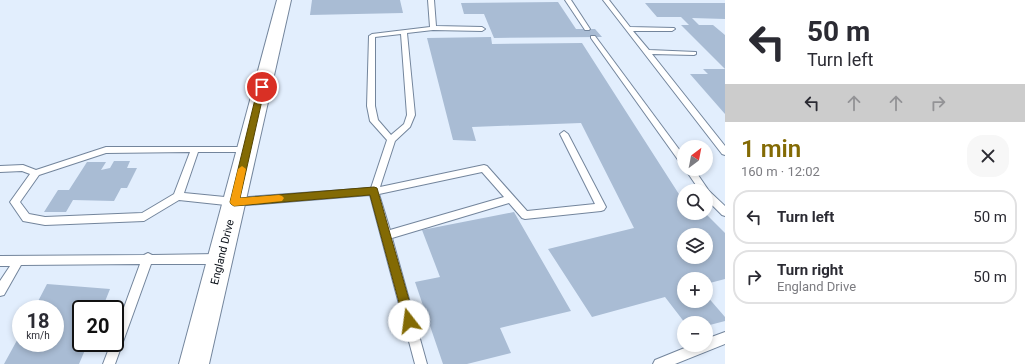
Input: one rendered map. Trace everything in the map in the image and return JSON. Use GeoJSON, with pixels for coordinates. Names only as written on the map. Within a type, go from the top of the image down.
{"type":"FeatureCollection","features":[{"type":"Feature","properties":{"kind":"street","name":"England Drive"},"geometry":{"type":"LineString","coordinates":[[195,364],[246,149],[284,0]]}},
{"type":"Feature","properties":{"kind":"lane"},"geometry":{"type":"LineString","coordinates":[[431,0],[433,28]]}},
{"type":"Feature","properties":{"kind":"lane"},"geometry":{"type":"LineString","coordinates":[[568,0],[587,29]]}},
{"type":"Feature","properties":{"kind":"lane"},"geometry":{"type":"LineString","coordinates":[[606,0],[725,152]]}},
{"type":"Feature","properties":{"kind":"lane"},"geometry":{"type":"LineString","coordinates":[[391,140],[374,121],[371,106],[372,36],[433,28],[482,29]]}},
{"type":"Feature","properties":{"kind":"lane"},"geometry":{"type":"LineString","coordinates":[[628,29],[672,29]]}},
{"type":"Feature","properties":{"kind":"lane"},"geometry":{"type":"LineString","coordinates":[[404,32],[411,115],[407,125],[391,140],[374,191],[421,364]]}},
{"type":"Feature","properties":{"kind":"lane"},"geometry":{"type":"LineString","coordinates":[[593,37],[677,152]]}},
{"type":"Feature","properties":{"kind":"lane"},"geometry":{"type":"LineString","coordinates":[[647,52],[694,53]]}},
{"type":"Feature","properties":{"kind":"lane"},"geometry":{"type":"LineString","coordinates":[[246,149],[106,150],[36,173],[15,202],[26,218],[45,220],[144,217],[178,196],[234,202],[390,190],[484,168],[525,215],[601,207],[564,134]]}},
{"type":"Feature","properties":{"kind":"lane"},"geometry":{"type":"LineString","coordinates":[[178,196],[195,150]]}},
{"type":"Feature","properties":{"kind":"lane"},"geometry":{"type":"LineString","coordinates":[[0,169],[23,168],[36,173]]}},
{"type":"Feature","properties":{"kind":"lane"},"geometry":{"type":"LineString","coordinates":[[386,235],[511,199]]}},
{"type":"Feature","properties":{"kind":"lane"},"geometry":{"type":"LineString","coordinates":[[713,200],[725,212]]}},
{"type":"Feature","properties":{"kind":"lane"},"geometry":{"type":"LineString","coordinates":[[109,364],[148,258]]}},
{"type":"Feature","properties":{"kind":"lane"},"geometry":{"type":"LineString","coordinates":[[0,261],[220,258]]}},
{"type":"Feature","properties":{"kind":"lane"},"geometry":{"type":"LineString","coordinates":[[0,291],[18,260]]}},
{"type":"Feature","properties":{"kind":"lane"},"geometry":{"type":"LineString","coordinates":[[659,364],[725,338]]}},
{"type":"Feature","properties":{"kind":"building"},"geometry":{"type":"Polygon","coordinates":[[[312,0],[400,0],[403,13],[310,15],[312,0]]]}},
{"type":"Feature","properties":{"kind":"building"},"geometry":{"type":"Polygon","coordinates":[[[558,2],[576,29],[595,29],[602,37],[494,38],[484,14],[464,14],[461,3],[558,2]]]}},
{"type":"Feature","properties":{"kind":"building"},"geometry":{"type":"Polygon","coordinates":[[[645,3],[725,3],[725,19],[692,18],[699,25],[713,25],[725,35],[725,69],[681,25],[689,25],[681,17],[657,17],[645,3]]]}},
{"type":"Feature","properties":{"kind":"building"},"geometry":{"type":"Polygon","coordinates":[[[491,37],[492,44],[582,43],[677,191],[677,220],[712,220],[725,233],[725,279],[713,282],[713,272],[677,272],[677,308],[713,308],[713,303],[725,317],[725,321],[713,324],[713,316],[680,316],[665,297],[592,317],[548,249],[634,228],[581,123],[472,127],[476,141],[453,140],[427,38],[491,37]]]}},
{"type":"Feature","properties":{"kind":"building"},"geometry":{"type":"Polygon","coordinates":[[[703,69],[725,69],[725,114],[690,74],[708,74],[703,69]]]}},
{"type":"Feature","properties":{"kind":"building"},"geometry":{"type":"Polygon","coordinates":[[[114,161],[130,161],[127,168],[137,168],[127,188],[121,188],[114,201],[73,200],[66,212],[44,212],[58,190],[69,190],[87,162],[106,162],[101,170],[110,168],[114,161]]]}},
{"type":"Feature","properties":{"kind":"building"},"geometry":{"type":"Polygon","coordinates":[[[514,212],[571,311],[500,328],[511,353],[467,364],[443,364],[415,282],[440,277],[422,230],[514,212]]]}},
{"type":"Feature","properties":{"kind":"building"},"geometry":{"type":"Polygon","coordinates":[[[47,284],[110,289],[106,300],[72,300],[72,352],[84,352],[79,364],[4,364],[12,349],[12,352],[64,352],[64,300],[39,300],[47,284]]]}},
{"type":"Feature","properties":{"kind":"slow traffic"},"geometry":{"type":"LineString","coordinates":[[242,169],[234,202],[279,198]]}},
{"type":"Feature","properties":{"kind":"route"},"geometry":{"type":"LineString","coordinates":[[262,87],[234,202],[374,191],[409,321]]}}]}
